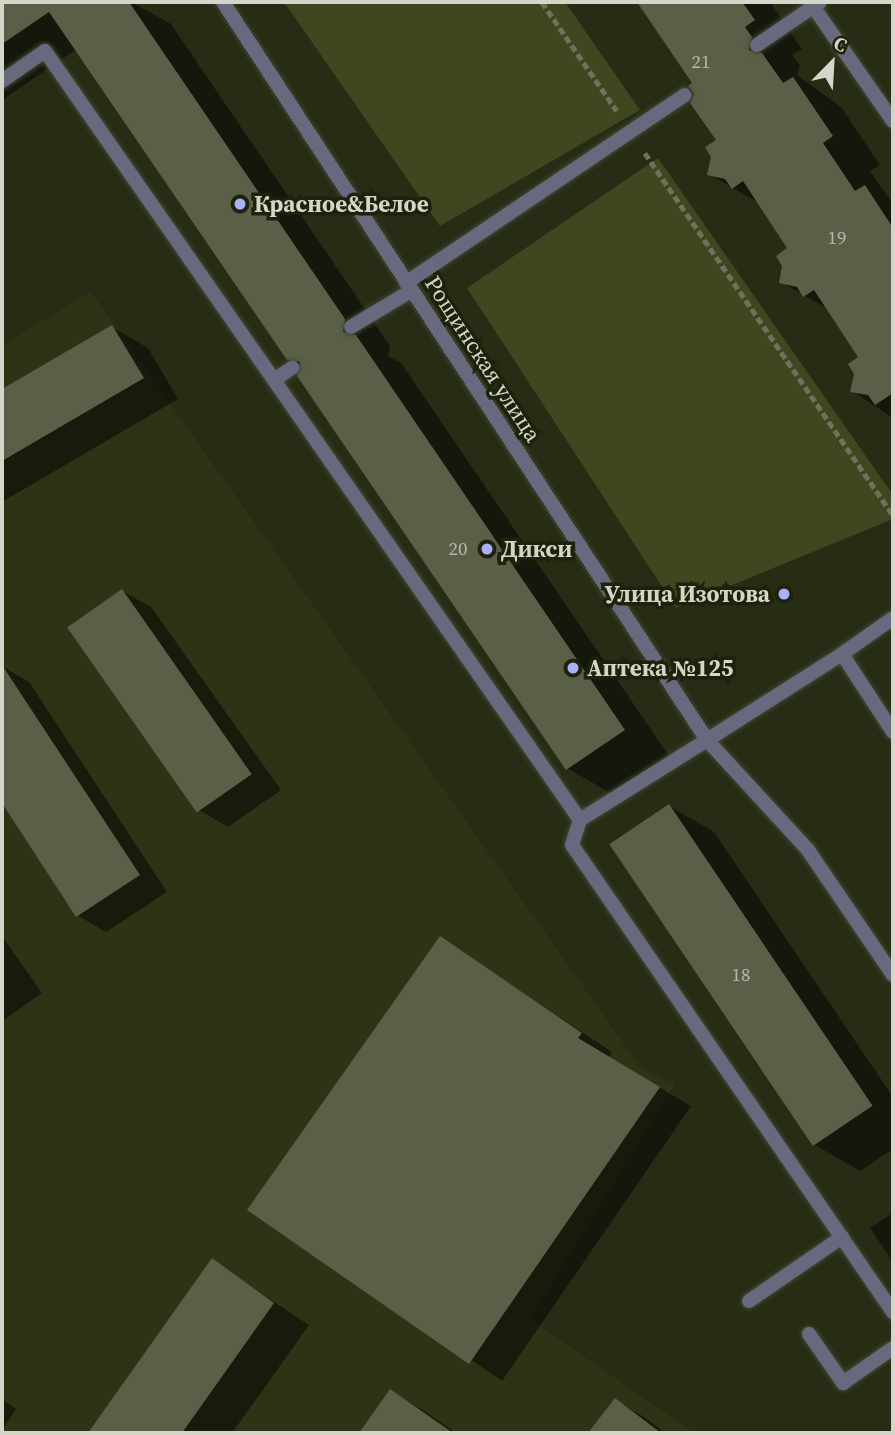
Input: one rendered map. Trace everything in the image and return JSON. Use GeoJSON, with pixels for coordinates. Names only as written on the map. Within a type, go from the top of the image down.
{"type":"FeatureCollection","features":[{"type":"Feature","properties":{"kind":"street","name":"Рощинская улица"},"geometry":{"type":"LineString","coordinates":[[223,2],[707,740],[808,850],[891,971]]}},
{"type":"Feature","properties":{"kind":"street"},"geometry":{"type":"LineString","coordinates":[[757,45],[815,3],[893,121]]}},
{"type":"Feature","properties":{"kind":"street"},"geometry":{"type":"LineString","coordinates":[[2,81],[45,51],[580,820]]}},
{"type":"Feature","properties":{"kind":"street"},"geometry":{"type":"LineString","coordinates":[[351,327],[685,94]]}},
{"type":"Feature","properties":{"kind":"street"},"geometry":{"type":"LineString","coordinates":[[274,380],[292,368]]}},
{"type":"Feature","properties":{"kind":"street"},"geometry":{"type":"LineString","coordinates":[[893,618],[842,654],[580,820],[572,845],[893,1312]]}},
{"type":"Feature","properties":{"kind":"street"},"geometry":{"type":"LineString","coordinates":[[842,654],[893,732]]}},
{"type":"Feature","properties":{"kind":"street"},"geometry":{"type":"LineString","coordinates":[[748,1301],[842,1237]]}},
{"type":"Feature","properties":{"kind":"street"},"geometry":{"type":"LineString","coordinates":[[809,1334],[843,1383],[893,1348]]}},
{"type":"Feature","properties":{"kind":"path"},"geometry":{"type":"LineString","coordinates":[[542,2],[893,515]]}},
{"type":"Feature","properties":{"kind":"shaded area"},"geometry":{"type":"Polygon","coordinates":[[[284,2],[565,2],[640,110],[440,226],[284,2]]]}},
{"type":"Feature","properties":{"kind":"shaded area"},"geometry":{"type":"Polygon","coordinates":[[[658,158],[893,495],[893,519],[676,608],[467,288],[658,158]]]}},
{"type":"Feature","properties":{"kind":"shaded area"},"geometry":{"type":"Polygon","coordinates":[[[91,292],[641,1068],[675,1084],[530,1319],[694,1433],[2,1433],[2,345],[91,292]]]}},
{"type":"Feature","properties":{"kind":"building"},"geometry":{"type":"Polygon","coordinates":[[[2,2],[129,2],[345,319],[343,332],[356,335],[625,730],[566,770],[297,376],[300,362],[287,360],[49,12],[2,44],[2,2]]]}},
{"type":"Feature","properties":{"kind":"building"},"geometry":{"type":"Polygon","coordinates":[[[637,2],[742,2],[755,20],[745,27],[752,37],[749,50],[762,53],[783,83],[793,77],[833,136],[823,143],[855,191],[865,185],[893,228],[893,393],[875,405],[868,395],[850,392],[854,374],[848,364],[858,357],[814,290],[803,297],[797,287],[779,283],[782,266],[776,256],[787,248],[743,181],[732,189],[725,179],[707,175],[711,157],[705,147],[716,140],[690,103],[694,94],[688,86],[692,83],[637,2]]]}},
{"type":"Feature","properties":{"kind":"building"},"geometry":{"type":"Polygon","coordinates":[[[112,325],[144,378],[2,461],[2,389],[112,325]]]}},
{"type":"Feature","properties":{"kind":"building"},"geometry":{"type":"Polygon","coordinates":[[[122,589],[252,774],[197,813],[67,627],[122,589]]]}},
{"type":"Feature","properties":{"kind":"building"},"geometry":{"type":"Polygon","coordinates":[[[2,665],[140,875],[76,917],[2,803],[2,665]]]}},
{"type":"Feature","properties":{"kind":"building"},"geometry":{"type":"Polygon","coordinates":[[[669,804],[873,1106],[813,1146],[609,844],[669,804]]]}},
{"type":"Feature","properties":{"kind":"building"},"geometry":{"type":"Polygon","coordinates":[[[440,936],[582,1033],[578,1038],[660,1087],[469,1364],[247,1210],[440,936]]]}},
{"type":"Feature","properties":{"kind":"building"},"geometry":{"type":"Polygon","coordinates":[[[212,1258],[274,1303],[182,1433],[88,1433],[212,1258]]]}},
{"type":"Feature","properties":{"kind":"building"},"geometry":{"type":"Polygon","coordinates":[[[390,1389],[453,1433],[359,1433],[390,1389]]]}},
{"type":"Feature","properties":{"kind":"building"},"geometry":{"type":"Polygon","coordinates":[[[615,1398],[661,1433],[588,1433],[615,1398]]]}},
{"type":"Feature","properties":{"kind":"place","name":"Красное&Белое"},"geometry":{"type":"Point","coordinates":[240,204]}},
{"type":"Feature","properties":{"kind":"place","name":"Дикси"},"geometry":{"type":"Point","coordinates":[487,549]}},
{"type":"Feature","properties":{"kind":"place","name":"Улица Изотова"},"geometry":{"type":"Point","coordinates":[784,594]}},
{"type":"Feature","properties":{"kind":"place","name":"Аптека №125"},"geometry":{"type":"Point","coordinates":[573,668]}}]}
